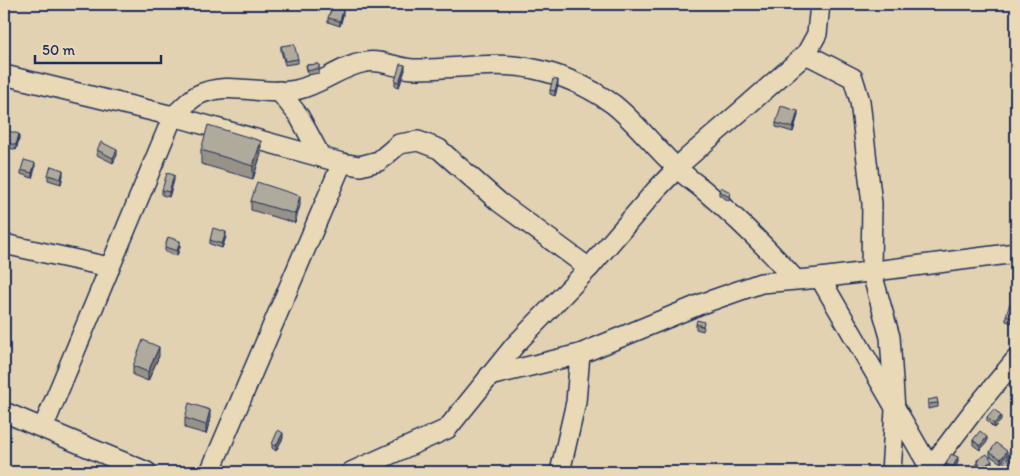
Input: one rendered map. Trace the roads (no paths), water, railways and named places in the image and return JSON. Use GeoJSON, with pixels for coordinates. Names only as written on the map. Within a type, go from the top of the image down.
{"type":"FeatureCollection","features":[{"type":"Feature","properties":{"kind":"street"},"geometry":{"type":"LineString","coordinates":[[351,472],[447,429],[489,376],[589,268],[677,168],[806,54],[817,34],[820,4]]}},
{"type":"Feature","properties":{"kind":"street"},"geometry":{"type":"LineString","coordinates":[[806,54],[853,78],[860,101],[872,204],[871,270],[890,336],[895,410],[891,472]]}},
{"type":"Feature","properties":{"kind":"street"},"geometry":{"type":"LineString","coordinates":[[43,428],[174,116],[195,97],[213,89],[236,88],[266,92],[296,90],[311,85],[349,66],[368,61],[386,63],[412,70],[497,65],[534,69],[580,83],[614,105],[677,168],[768,249],[795,279]]}},
{"type":"Feature","properties":{"kind":"street"},"geometry":{"type":"LineString","coordinates":[[4,75],[174,116],[342,163],[360,166],[378,162],[399,144],[418,141],[439,149],[499,202],[589,268]]}},
{"type":"Feature","properties":{"kind":"street"},"geometry":{"type":"LineString","coordinates":[[278,91],[299,116],[321,157]]}},
{"type":"Feature","properties":{"kind":"street"},"geometry":{"type":"LineString","coordinates":[[210,472],[342,163]]}},
{"type":"Feature","properties":{"kind":"street"},"geometry":{"type":"LineString","coordinates":[[4,244],[109,267]]}},
{"type":"Feature","properties":{"kind":"street"},"geometry":{"type":"LineString","coordinates":[[489,376],[580,354],[701,304],[752,286],[1016,252]]}},
{"type":"Feature","properties":{"kind":"street"},"geometry":{"type":"LineString","coordinates":[[820,278],[929,470],[974,410],[1016,359]]}},
{"type":"Feature","properties":{"kind":"street"},"geometry":{"type":"LineString","coordinates":[[560,472],[576,402],[580,354]]}},
{"type":"Feature","properties":{"kind":"street"},"geometry":{"type":"LineString","coordinates":[[4,412],[147,472]]}}]}
